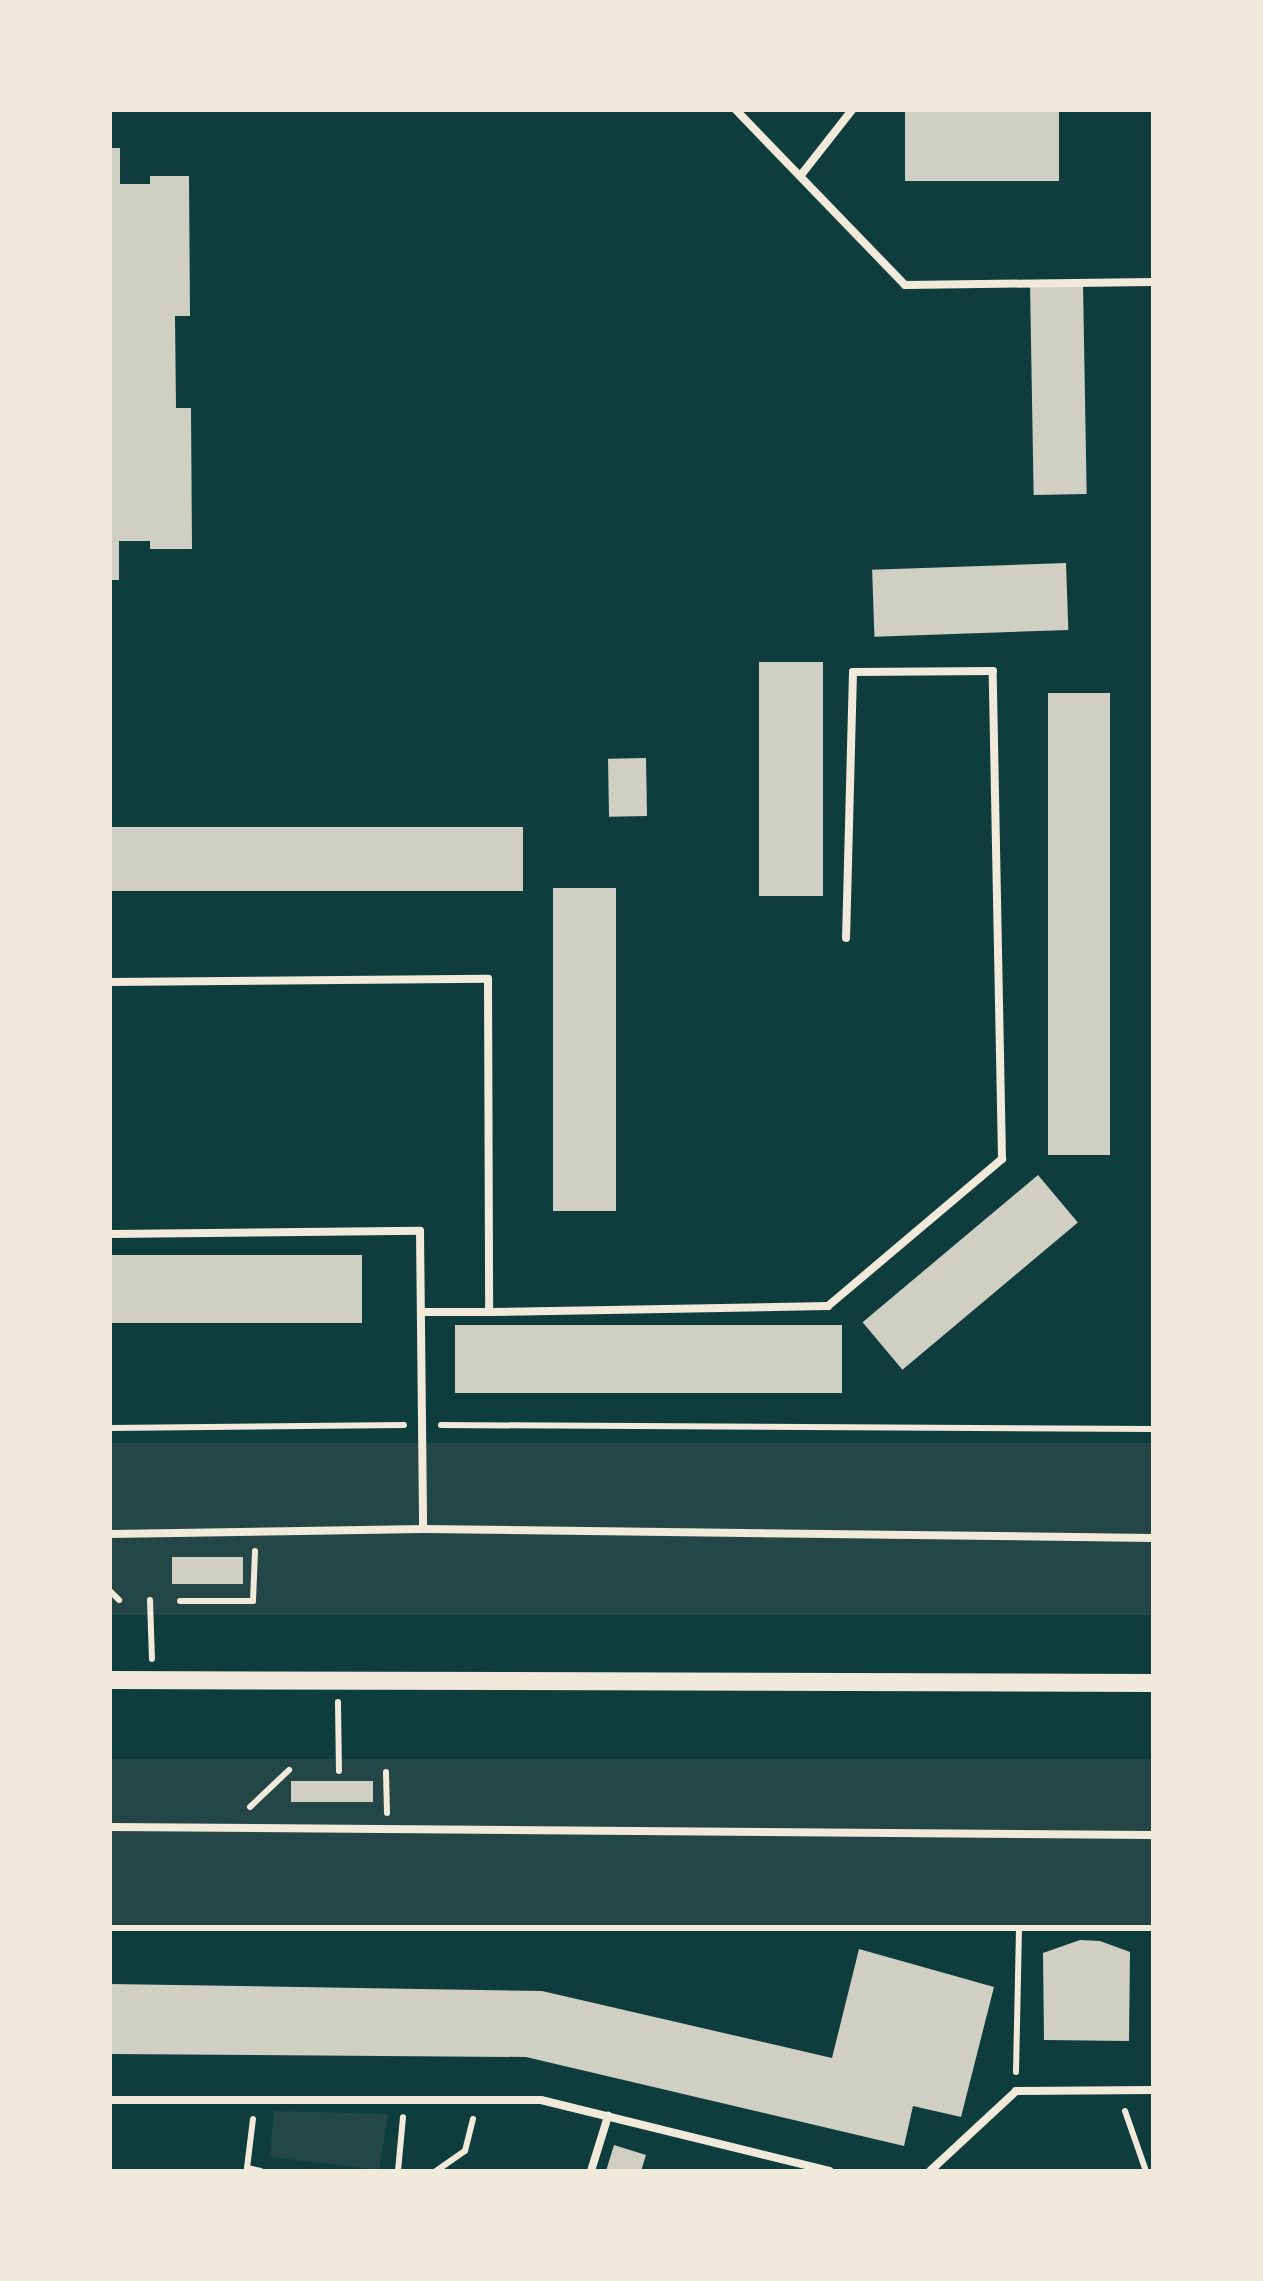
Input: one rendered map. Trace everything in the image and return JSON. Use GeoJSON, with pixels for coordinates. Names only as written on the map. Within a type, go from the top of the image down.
{"type":"FeatureCollection","features":[{"type":"Feature","properties":{"kind":"street"},"geometry":{"type":"LineString","coordinates":[[110,1680],[1153,1683]]}},
{"type":"Feature","properties":{"kind":"lane"},"geometry":{"type":"LineString","coordinates":[[736,110],[905,284],[1153,282]]}},
{"type":"Feature","properties":{"kind":"lane"},"geometry":{"type":"LineString","coordinates":[[801,175],[852,110]]}},
{"type":"Feature","properties":{"kind":"lane"},"geometry":{"type":"LineString","coordinates":[[422,1312],[828,1306],[1002,1159],[993,672],[853,672],[846,938]]}},
{"type":"Feature","properties":{"kind":"lane"},"geometry":{"type":"LineString","coordinates":[[110,982],[488,979],[489,1312]]}},
{"type":"Feature","properties":{"kind":"lane"},"geometry":{"type":"LineString","coordinates":[[110,1234],[420,1231],[424,1530]]}},
{"type":"Feature","properties":{"kind":"lane"},"geometry":{"type":"LineString","coordinates":[[110,1534],[424,1530],[1153,1538]]}},
{"type":"Feature","properties":{"kind":"lane"},"geometry":{"type":"LineString","coordinates":[[110,1827],[1153,1835]]}},
{"type":"Feature","properties":{"kind":"lane"},"geometry":{"type":"LineString","coordinates":[[930,2171],[1016,2091],[1153,2090]]}},
{"type":"Feature","properties":{"kind":"lane"},"geometry":{"type":"LineString","coordinates":[[110,2100],[542,2100],[829,2171]]}},
{"type":"Feature","properties":{"kind":"lane"},"geometry":{"type":"LineString","coordinates":[[591,2171],[608,2116]]}},
{"type":"Feature","properties":{"kind":"path"},"geometry":{"type":"LineString","coordinates":[[110,1428],[421,1424],[1153,1429]]}},
{"type":"Feature","properties":{"kind":"path"},"geometry":{"type":"LineString","coordinates":[[180,1600],[252,1600],[256,1535]]}},
{"type":"Feature","properties":{"kind":"path"},"geometry":{"type":"LineString","coordinates":[[110,1591],[120,1600]]}},
{"type":"Feature","properties":{"kind":"path"},"geometry":{"type":"LineString","coordinates":[[150,1600],[153,1680]]}},
{"type":"Feature","properties":{"kind":"path"},"geometry":{"type":"LineString","coordinates":[[338,1681],[338,1771]]}},
{"type":"Feature","properties":{"kind":"path"},"geometry":{"type":"LineString","coordinates":[[227,1828],[289,1770]]}},
{"type":"Feature","properties":{"kind":"path"},"geometry":{"type":"LineString","coordinates":[[386,1772],[387,1829]]}},
{"type":"Feature","properties":{"kind":"path"},"geometry":{"type":"LineString","coordinates":[[110,1928],[1153,1928]]}},
{"type":"Feature","properties":{"kind":"path"},"geometry":{"type":"LineString","coordinates":[[1016,2091],[1020,1929]]}},
{"type":"Feature","properties":{"kind":"path"},"geometry":{"type":"LineString","coordinates":[[1118,2091],[1146,2171]]}},
{"type":"Feature","properties":{"kind":"path"},"geometry":{"type":"LineString","coordinates":[[398,2171],[405,2100]]}},
{"type":"Feature","properties":{"kind":"path"},"geometry":{"type":"LineString","coordinates":[[436,2171],[465,2151],[477,2100]]}},
{"type":"Feature","properties":{"kind":"path"},"geometry":{"type":"LineString","coordinates":[[256,2101],[247,2168],[261,2171]]}},
{"type":"Feature","properties":{"kind":"shaded area"},"geometry":{"type":"Polygon","coordinates":[[[110,1443],[1153,1443],[1153,1615],[110,1615],[110,1443]]]}},
{"type":"Feature","properties":{"kind":"shaded area"},"geometry":{"type":"Polygon","coordinates":[[[110,1759],[1153,1759],[1153,1928],[110,1928],[110,1759]]]}},
{"type":"Feature","properties":{"kind":"shaded area"},"geometry":{"type":"Polygon","coordinates":[[[274,2111],[388,2114],[379,2170],[270,2157],[274,2111]]]}},
{"type":"Feature","properties":{"kind":"building"},"geometry":{"type":"Polygon","coordinates":[[[905,111],[1059,111],[1059,181],[905,181],[905,111]]]}},
{"type":"Feature","properties":{"kind":"building"},"geometry":{"type":"Polygon","coordinates":[[[110,148],[120,148],[120,184],[150,184],[150,176],[189,176],[190,316],[175,316],[176,408],[191,408],[192,549],[150,549],[150,541],[119,541],[119,580],[110,580],[110,148]]]}},
{"type":"Feature","properties":{"kind":"building"},"geometry":{"type":"Polygon","coordinates":[[[1083,284],[1087,494],[1034,495],[1030,285],[1083,284]]]}},
{"type":"Feature","properties":{"kind":"building"},"geometry":{"type":"Polygon","coordinates":[[[1066,563],[1068,630],[874,637],[872,570],[1066,563]]]}},
{"type":"Feature","properties":{"kind":"building"},"geometry":{"type":"Polygon","coordinates":[[[759,662],[823,662],[823,896],[759,896],[759,662]]]}},
{"type":"Feature","properties":{"kind":"building"},"geometry":{"type":"Polygon","coordinates":[[[1048,693],[1110,693],[1110,1155],[1048,1155],[1048,693]]]}},
{"type":"Feature","properties":{"kind":"building"},"geometry":{"type":"Polygon","coordinates":[[[646,758],[647,816],[609,817],[608,759],[646,758]]]}},
{"type":"Feature","properties":{"kind":"building"},"geometry":{"type":"Polygon","coordinates":[[[110,827],[523,827],[523,891],[110,891],[110,827]]]}},
{"type":"Feature","properties":{"kind":"building"},"geometry":{"type":"Polygon","coordinates":[[[553,888],[616,888],[616,1211],[553,1211],[553,888]]]}},
{"type":"Feature","properties":{"kind":"building"},"geometry":{"type":"Polygon","coordinates":[[[1038,1175],[1078,1222],[902,1370],[863,1322],[1038,1175]]]}},
{"type":"Feature","properties":{"kind":"building"},"geometry":{"type":"Polygon","coordinates":[[[110,1255],[362,1255],[362,1323],[110,1323],[110,1255]]]}},
{"type":"Feature","properties":{"kind":"building"},"geometry":{"type":"Polygon","coordinates":[[[455,1325],[842,1325],[842,1393],[455,1393],[455,1325]]]}},
{"type":"Feature","properties":{"kind":"building"},"geometry":{"type":"Polygon","coordinates":[[[172,1557],[243,1557],[243,1584],[172,1584],[172,1557]]]}},
{"type":"Feature","properties":{"kind":"building"},"geometry":{"type":"Polygon","coordinates":[[[291,1781],[373,1781],[373,1802],[291,1802],[291,1781]]]}},
{"type":"Feature","properties":{"kind":"building"},"geometry":{"type":"Polygon","coordinates":[[[1080,1940],[1100,1941],[1130,1952],[1129,2041],[1044,2040],[1043,1953],[1080,1940]]]}},
{"type":"Feature","properties":{"kind":"building"},"geometry":{"type":"Polygon","coordinates":[[[859,1949],[994,1987],[961,2117],[913,2106],[904,2146],[526,2057],[110,2054],[110,1984],[542,1991],[832,2058],[859,1949]]]}},
{"type":"Feature","properties":{"kind":"building"},"geometry":{"type":"Polygon","coordinates":[[[614,2145],[646,2155],[641,2171],[606,2171],[614,2145]]]}}]}
